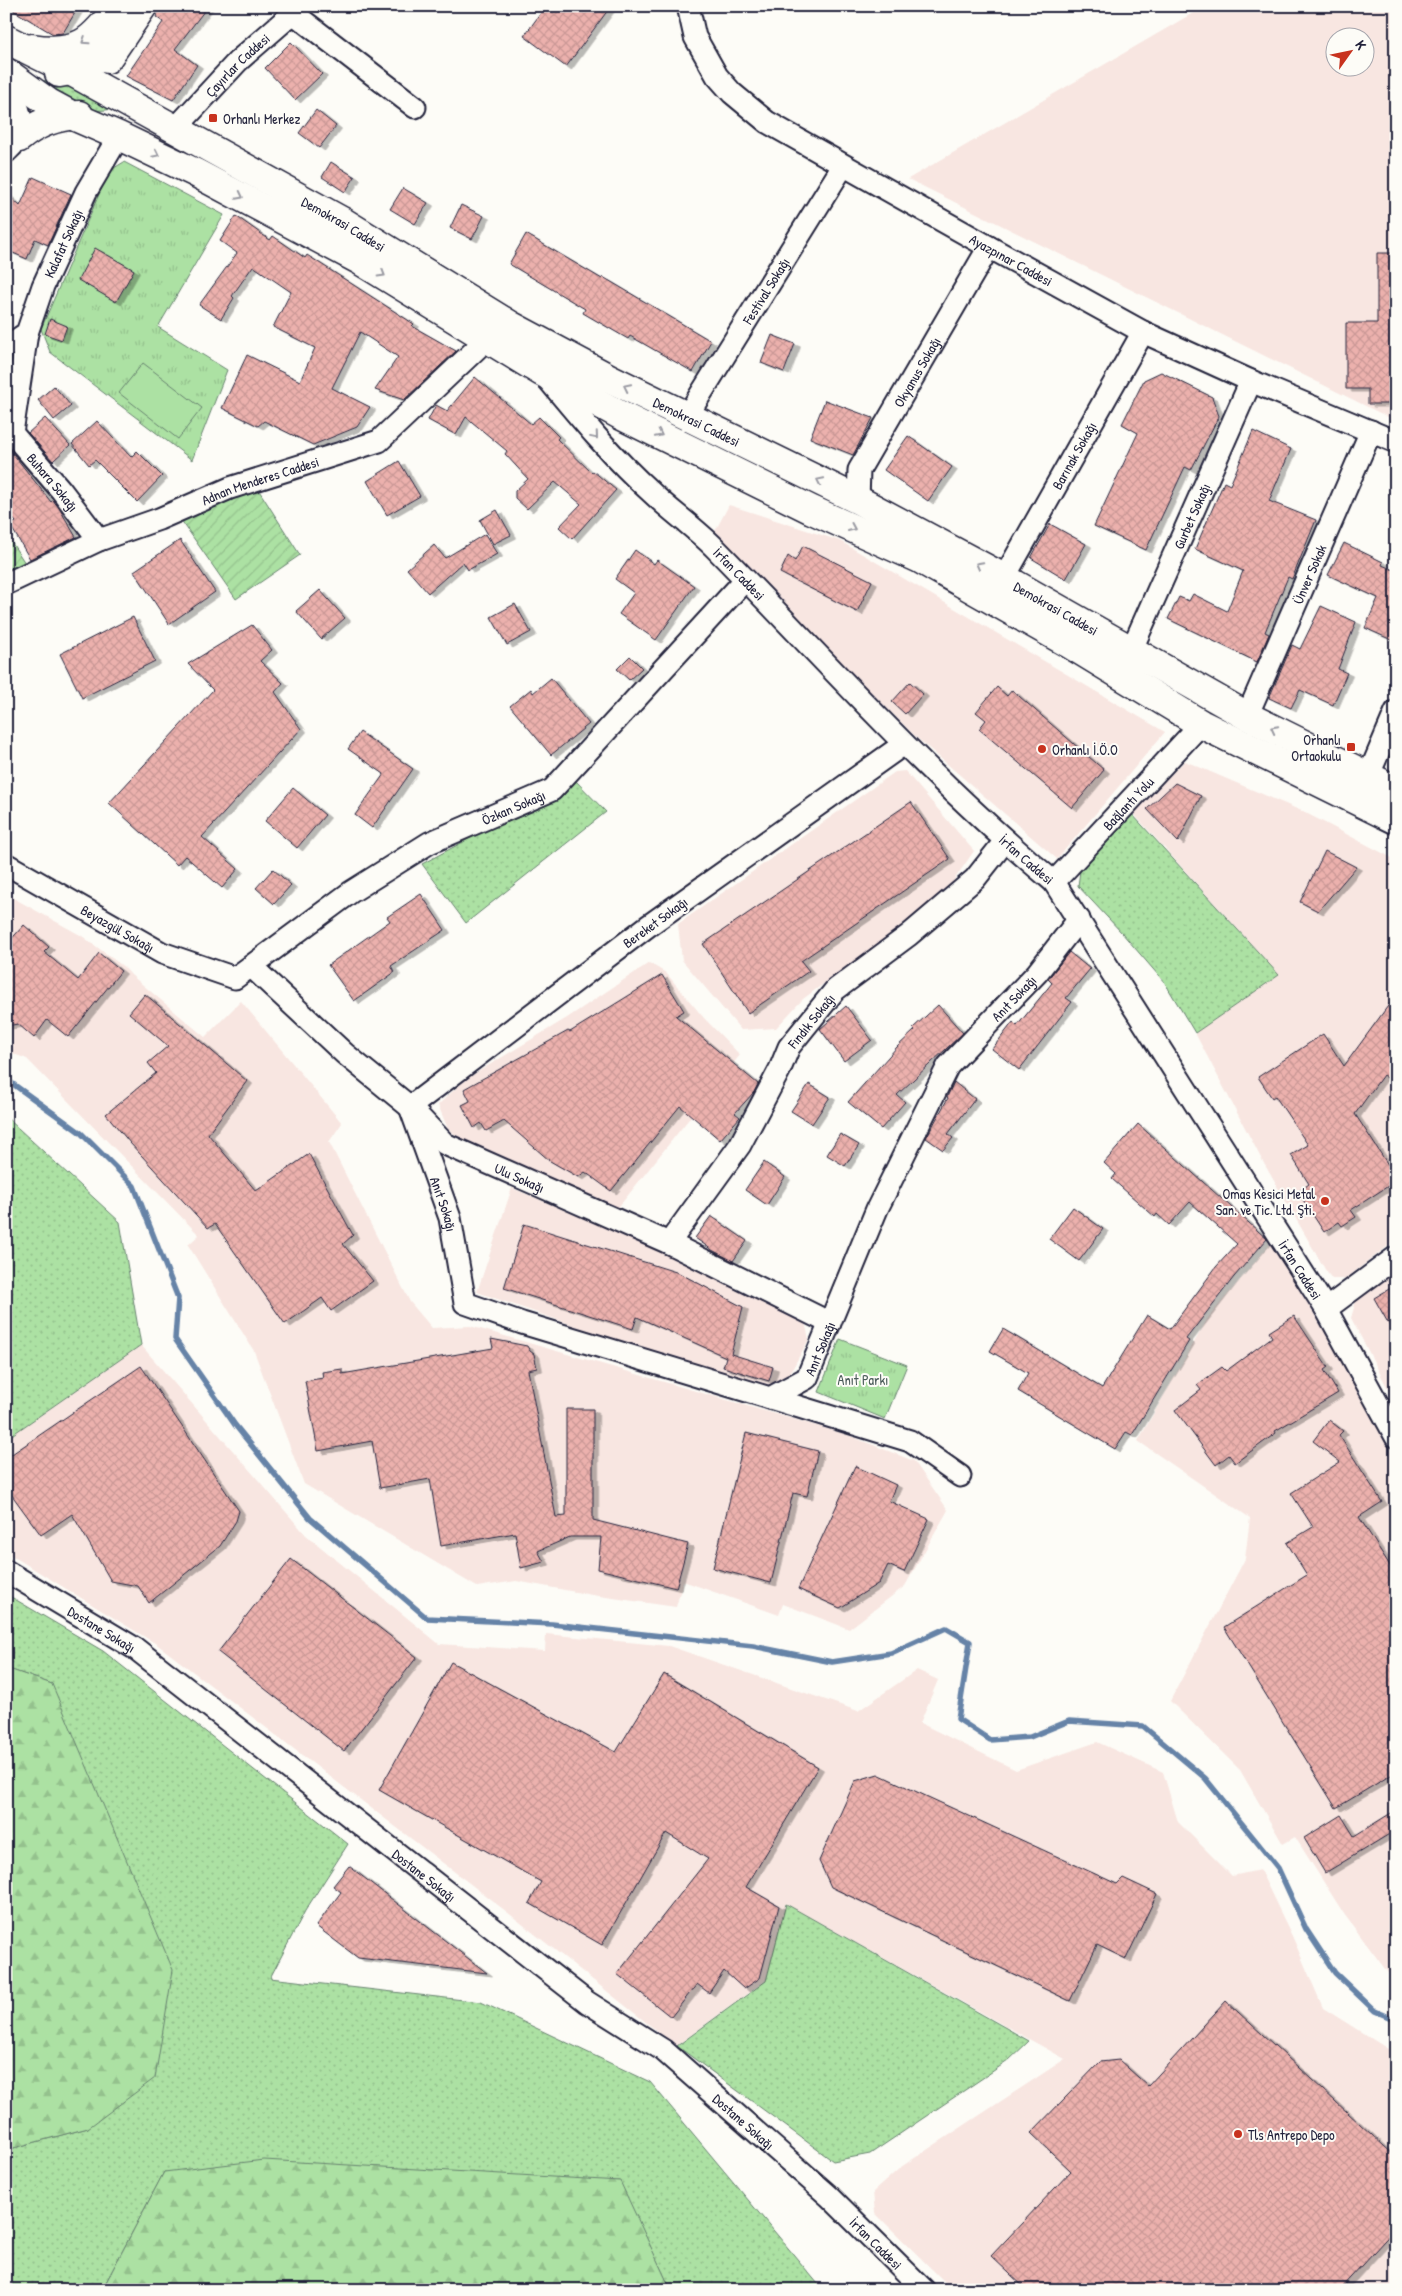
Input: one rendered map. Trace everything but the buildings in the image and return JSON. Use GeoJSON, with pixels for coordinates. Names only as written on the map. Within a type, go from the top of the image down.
{"type":"FeatureCollection","features":[{"type":"Feature","properties":{"kind":"main road"},"geometry":{"type":"LineString","coordinates":[[10,50],[53,51],[73,48],[86,41],[98,31],[118,6]]}},
{"type":"Feature","properties":{"kind":"main road"},"geometry":{"type":"LineString","coordinates":[[113,94],[101,74],[102,66],[143,6]]}},
{"type":"Feature","properties":{"kind":"main road"},"geometry":{"type":"LineString","coordinates":[[10,50],[34,74],[72,72],[90,64],[116,44]]}},
{"type":"Feature","properties":{"kind":"main road","name":"Demokrasi Caddesi"},"geometry":{"type":"LineString","coordinates":[[6,72],[49,103],[72,116],[119,136],[249,200],[352,256],[542,372],[620,415],[786,498],[920,559],[1068,643],[1201,724],[1396,820]]}},
{"type":"Feature","properties":{"kind":"main road","name":"Demokrasi Caddesi"},"geometry":{"type":"LineString","coordinates":[[72,72],[340,220],[510,325],[609,378],[858,500],[1004,578],[1247,716],[1396,790]]}},
{"type":"Feature","properties":{"kind":"main road"},"geometry":{"type":"LineString","coordinates":[[12,145],[47,120],[72,116],[146,112]]}},
{"type":"Feature","properties":{"kind":"street","name":"Ayazpınar Caddesi"},"geometry":{"type":"LineString","coordinates":[[688,6],[695,37],[705,57],[732,93],[768,122],[843,166],[1143,332],[1251,382],[1396,442]]}},
{"type":"Feature","properties":{"kind":"street"},"geometry":{"type":"LineString","coordinates":[[297,10],[415,107]]}},
{"type":"Feature","properties":{"kind":"street","name":"Çayırlar Caddesi"},"geometry":{"type":"LineString","coordinates":[[176,128],[238,61],[297,10]]}},
{"type":"Feature","properties":{"kind":"street"},"geometry":{"type":"LineString","coordinates":[[6,84],[16,102],[21,118],[12,145]]}},
{"type":"Feature","properties":{"kind":"street","name":"Kalafat Sokağı"},"geometry":{"type":"LineString","coordinates":[[27,333],[43,286],[86,192],[119,136]]}},
{"type":"Feature","properties":{"kind":"street","name":"Festival Sokağı"},"geometry":{"type":"LineString","coordinates":[[687,416],[843,166]]}},
{"type":"Feature","properties":{"kind":"street","name":"Okyanus Sokağı"},"geometry":{"type":"LineString","coordinates":[[858,500],[859,470],[989,247]]}},
{"type":"Feature","properties":{"kind":"street","name":"Barınak Sokağı"},"geometry":{"type":"LineString","coordinates":[[1004,578],[1143,332]]}},
{"type":"Feature","properties":{"kind":"street"},"geometry":{"type":"LineString","coordinates":[[6,347],[27,333]]}},
{"type":"Feature","properties":{"kind":"street","name":"Buhara Sokağı"},"geometry":{"type":"LineString","coordinates":[[27,333],[12,434],[61,490],[99,540]]}},
{"type":"Feature","properties":{"kind":"street","name":"Adnan Menderes Caddesi"},"geometry":{"type":"LineString","coordinates":[[6,584],[99,540],[159,519],[230,488],[379,441],[488,338]]}},
{"type":"Feature","properties":{"kind":"street","name":"İrfan Caddesi"},"geometry":{"type":"LineString","coordinates":[[542,372],[603,444],[652,493],[713,546],[904,744],[1005,841],[1054,882],[1326,1309],[1396,1437]]}},
{"type":"Feature","properties":{"kind":"street","name":"Gurbet Sokağı"},"geometry":{"type":"LineString","coordinates":[[1131,651],[1251,382]]}},
{"type":"Feature","properties":{"kind":"street","name":"Ünver Sokak"},"geometry":{"type":"LineString","coordinates":[[1247,716],[1371,431]]}},
{"type":"Feature","properties":{"kind":"street","name":"Özkan Sokağı"},"geometry":{"type":"LineString","coordinates":[[244,973],[351,892],[429,843],[552,790],[745,580]]}},
{"type":"Feature","properties":{"kind":"street"},"geometry":{"type":"LineString","coordinates":[[1368,777],[1396,711]]}},
{"type":"Feature","properties":{"kind":"street","name":"Bağlantı Yolu"},"geometry":{"type":"LineString","coordinates":[[1054,882],[1201,724]]}},
{"type":"Feature","properties":{"kind":"street","name":"Bereket Sokağı"},"geometry":{"type":"LineString","coordinates":[[410,1107],[648,926],[904,744]]}},
{"type":"Feature","properties":{"kind":"street","name":"Fındık Sokağı"},"geometry":{"type":"LineString","coordinates":[[669,1243],[740,1145],[780,1069],[789,1047],[835,990],[909,935],[974,879],[1005,841]]}},
{"type":"Feature","properties":{"kind":"street","name":"Beyazgül Sokağı"},"geometry":{"type":"LineString","coordinates":[[6,864],[162,953],[244,973]]}},
{"type":"Feature","properties":{"kind":"street","name":"Anıt Sokağı"},"geometry":{"type":"LineString","coordinates":[[410,1107],[450,1218],[465,1303],[522,1323],[770,1398],[807,1378],[877,1209],[948,1066],[1037,973],[1079,920]]}},
{"type":"Feature","properties":{"kind":"street","name":"Ulu Sokağı"},"geometry":{"type":"LineString","coordinates":[[244,973],[410,1107],[446,1144],[669,1243],[830,1323]]}},
{"type":"Feature","properties":{"kind":"street"},"geometry":{"type":"LineString","coordinates":[[1326,1309],[1396,1257]]}},
{"type":"Feature","properties":{"kind":"street"},"geometry":{"type":"LineString","coordinates":[[770,1398],[910,1441],[960,1476]]}},
{"type":"Feature","properties":{"kind":"street","name":"Dostane Sokağı"},"geometry":{"type":"LineString","coordinates":[[6,1571],[136,1649],[587,2002],[663,2050],[829,2196]]}},
{"type":"Feature","properties":{"kind":"street","name":"İrfan Caddesi"},"geometry":{"type":"LineString","coordinates":[[829,2196],[924,2290]]}},
{"type":"Feature","properties":{"kind":"shaded area"},"geometry":{"type":"Polygon","coordinates":[[[1205,6],[1396,6],[1396,421],[908,179],[1205,6]]]}},
{"type":"Feature","properties":{"kind":"shaded area"},"geometry":{"type":"Polygon","coordinates":[[[729,505],[840,541],[1165,732],[1057,859],[917,738],[713,535],[729,505]]]}},
{"type":"Feature","properties":{"kind":"shaded area"},"geometry":{"type":"Polygon","coordinates":[[[1185,761],[1304,812],[1396,860],[1396,1240],[1345,1279],[1332,1279],[1326,1271],[1262,1160],[1195,1033],[1279,975],[1132,812],[1185,761]]]}},
{"type":"Feature","properties":{"kind":"shaded area"},"geometry":{"type":"Polygon","coordinates":[[[905,771],[974,851],[945,893],[803,999],[776,1028],[741,1030],[682,960],[678,924],[895,772],[905,771]]]}},
{"type":"Feature","properties":{"kind":"shaded area"},"geometry":{"type":"Polygon","coordinates":[[[6,894],[82,936],[124,967],[205,1037],[241,1001],[342,1123],[329,1142],[410,1302],[432,1328],[470,1326],[845,1434],[914,1461],[948,1510],[905,1586],[849,1629],[783,1604],[779,1615],[683,1581],[676,1607],[592,1595],[516,1581],[477,1587],[304,1484],[254,1351],[188,1245],[199,1235],[27,1059],[6,1051],[6,894]]]}},
{"type":"Feature","properties":{"kind":"shaded area"},"geometry":{"type":"Polygon","coordinates":[[[649,963],[666,973],[704,1018],[740,1055],[617,1209],[479,1146],[466,1143],[448,1129],[438,1105],[466,1079],[567,1018],[649,963]]]}},
{"type":"Feature","properties":{"kind":"shaded area"},"geometry":{"type":"Polygon","coordinates":[[[512,1188],[669,1254],[804,1318],[809,1339],[790,1373],[769,1385],[642,1349],[477,1292],[512,1188]]]}},
{"type":"Feature","properties":{"kind":"shaded area"},"geometry":{"type":"Polygon","coordinates":[[[1271,1243],[1355,1381],[1396,1459],[1396,1980],[1388,1973],[1344,1914],[1295,1837],[1283,1844],[1240,1770],[1170,1701],[1245,1559],[1250,1518],[1138,1441],[1208,1318],[1271,1243]]]}},
{"type":"Feature","properties":{"kind":"shaded area"},"geometry":{"type":"Polygon","coordinates":[[[1396,1269],[1396,1404],[1351,1318],[1357,1297],[1396,1269]]]}},
{"type":"Feature","properties":{"kind":"shaded area"},"geometry":{"type":"Polygon","coordinates":[[[141,1345],[306,1535],[439,1644],[545,1651],[546,1634],[669,1646],[858,1711],[917,1670],[938,1680],[920,1723],[1016,1770],[1097,1742],[1163,1772],[1178,1822],[1232,1876],[1260,1870],[1293,1938],[1323,2008],[1396,2054],[1396,2290],[953,2290],[875,2213],[873,2192],[901,2167],[1065,2059],[786,1904],[766,1980],[676,2046],[507,1912],[158,1645],[6,1552],[6,1439],[141,1345]]]}},
{"type":"Feature","properties":{"kind":"green space"},"geometry":{"type":"Polygon","coordinates":[[[58,79],[115,108],[93,110],[81,107],[27,83],[58,79]]]}},
{"type":"Feature","properties":{"kind":"green space"},"geometry":{"type":"Polygon","coordinates":[[[124,162],[224,215],[158,327],[227,370],[192,460],[50,352],[41,329],[109,171],[124,162]]]}},
{"type":"Feature","properties":{"kind":"green space"},"geometry":{"type":"Polygon","coordinates":[[[143,363],[202,408],[178,439],[119,393],[143,363]]]}},
{"type":"Feature","properties":{"kind":"green space"},"geometry":{"type":"Polygon","coordinates":[[[258,489],[300,555],[236,599],[181,520],[258,489]]]}},
{"type":"Feature","properties":{"kind":"green space"},"geometry":{"type":"Polygon","coordinates":[[[6,534],[25,563],[6,570],[6,534]]]}},
{"type":"Feature","properties":{"kind":"green space"},"geometry":{"type":"Polygon","coordinates":[[[574,779],[606,812],[466,923],[422,864],[560,790],[574,779]]]}},
{"type":"Feature","properties":{"kind":"green space"},"geometry":{"type":"Polygon","coordinates":[[[1131,813],[1279,975],[1195,1033],[1165,983],[1078,886],[1080,871],[1131,813]]]}},
{"type":"Feature","properties":{"kind":"green space"},"geometry":{"type":"Polygon","coordinates":[[[6,1117],[120,1222],[141,1345],[6,1439],[6,1117]]]}},
{"type":"Feature","properties":{"kind":"green space","name":"Anıt Parkı"},"geometry":{"type":"Polygon","coordinates":[[[840,1339],[907,1365],[885,1419],[819,1392],[840,1339]]]}},
{"type":"Feature","properties":{"kind":"green space"},"geometry":{"type":"Polygon","coordinates":[[[6,1594],[103,1651],[348,1844],[305,1911],[270,1978],[481,2002],[650,2082],[823,2290],[671,2290],[619,2181],[164,2172],[102,2290],[6,2290],[6,2150],[88,2128],[52,1684],[6,1668],[6,1594]]]}},
{"type":"Feature","properties":{"kind":"green space"},"geometry":{"type":"Polygon","coordinates":[[[6,1668],[52,1684],[173,1970],[155,2078],[88,2128],[6,2150],[6,1668]]]}},
{"type":"Feature","properties":{"kind":"green space"},"geometry":{"type":"Polygon","coordinates":[[[786,1904],[1029,2041],[1008,2061],[870,2154],[833,2161],[677,2046],[766,1981],[786,1904]]]}},
{"type":"Feature","properties":{"kind":"green space"},"geometry":{"type":"Polygon","coordinates":[[[264,2160],[620,2181],[671,2290],[102,2290],[164,2172],[264,2160]]]}},
{"type":"Feature","properties":{"kind":"waterway"},"geometry":{"type":"LineString","coordinates":[[6,1079],[81,1133],[134,1186],[178,1298],[175,1339],[235,1425],[310,1518],[427,1618],[552,1624],[753,1646],[832,1662],[891,1653],[946,1628],[970,1642],[958,1719],[990,1740],[1030,1737],[1069,1721],[1143,1726],[1205,1778],[1278,1868],[1306,1929],[1335,1973],[1375,2011],[1396,2020]]}},
{"type":"Feature","properties":{"kind":"place","name":"Orhanlı Merkez"},"geometry":{"type":"Point","coordinates":[213,118]}},
{"type":"Feature","properties":{"kind":"place","name":"Orhanlı Ortaokulu"},"geometry":{"type":"Point","coordinates":[1351,747]}},
{"type":"Feature","properties":{"kind":"place","name":"Orhanlı İ.Ö.O"},"geometry":{"type":"Point","coordinates":[1042,749]}},
{"type":"Feature","properties":{"kind":"place","name":"Omas Kesici Metal San. ve Tic. Ltd. Şti."},"geometry":{"type":"Point","coordinates":[1325,1201]}},
{"type":"Feature","properties":{"kind":"place","name":"Tls Antrepo Depo"},"geometry":{"type":"Point","coordinates":[1238,2134]}}]}
